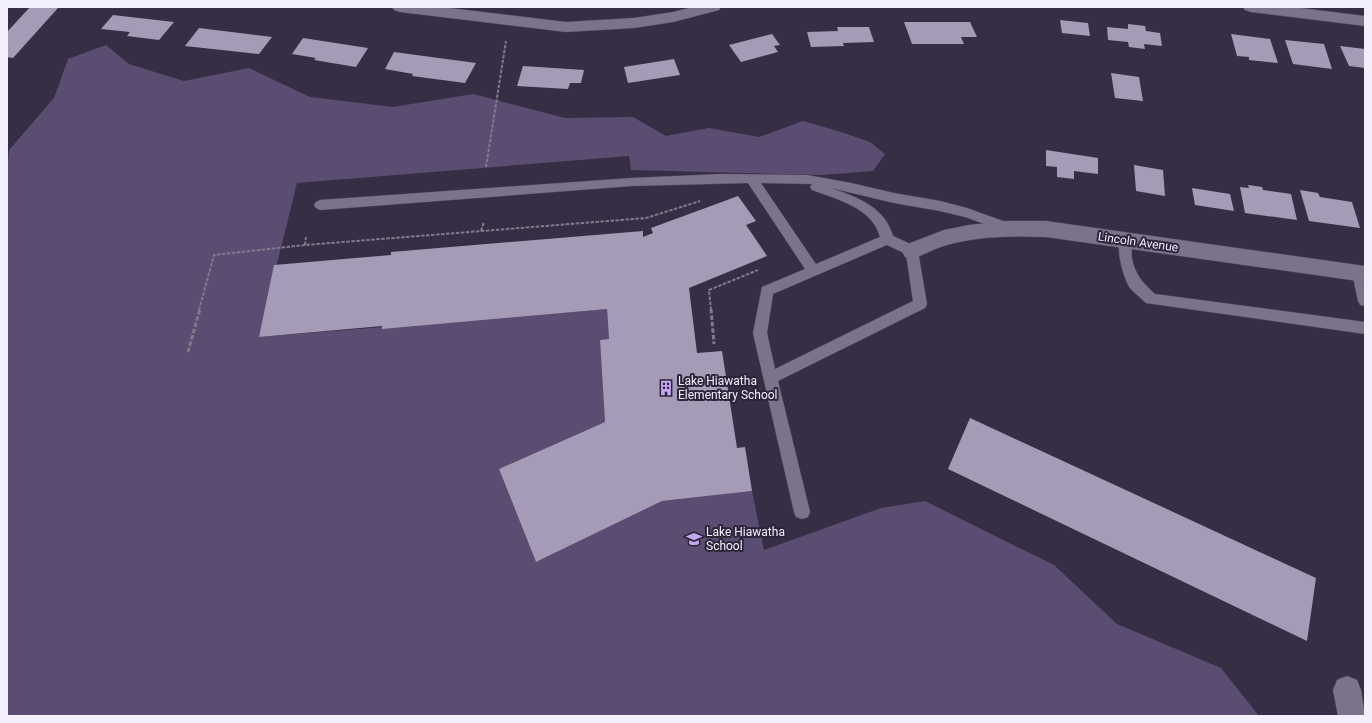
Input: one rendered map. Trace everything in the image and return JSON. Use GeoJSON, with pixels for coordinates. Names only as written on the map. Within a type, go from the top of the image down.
{"type":"FeatureCollection","features":[{"type":"Feature","properties":{"kind":"street"},"geometry":{"type":"LineString","coordinates":[[400,7],[566,27],[634,23],[672,12],[713,7]]}},
{"type":"Feature","properties":{"kind":"street"},"geometry":{"type":"LineString","coordinates":[[1251,7],[1365,21]]}},
{"type":"Feature","properties":{"kind":"street","name":"Lincoln Avenue"},"geometry":{"type":"LineString","coordinates":[[912,251],[943,239],[976,231],[1010,228],[1046,229],[1362,274]]}},
{"type":"Feature","properties":{"kind":"street"},"geometry":{"type":"LineString","coordinates":[[1347,690],[1352,716]]}},
{"type":"Feature","properties":{"kind":"lane"},"geometry":{"type":"LineString","coordinates":[[320,205],[632,182],[722,178],[785,179],[807,180],[851,187],[894,198],[940,206],[967,213],[1010,228]]}},
{"type":"Feature","properties":{"kind":"lane"},"geometry":{"type":"LineString","coordinates":[[751,178],[813,271]]}},
{"type":"Feature","properties":{"kind":"lane"},"geometry":{"type":"LineString","coordinates":[[771,378],[920,304],[912,251],[887,238],[883,226],[871,212],[851,201],[816,187],[785,179]]}},
{"type":"Feature","properties":{"kind":"lane"},"geometry":{"type":"LineString","coordinates":[[802,512],[760,333],[767,291],[887,238]]}},
{"type":"Feature","properties":{"kind":"lane"},"geometry":{"type":"LineString","coordinates":[[1125,240],[1126,258],[1135,284],[1151,299],[1365,328]]}},
{"type":"Feature","properties":{"kind":"lane"},"geometry":{"type":"LineString","coordinates":[[1362,274],[1365,301]]}},
{"type":"Feature","properties":{"kind":"path"},"geometry":{"type":"LineString","coordinates":[[486,167],[506,40]]}},
{"type":"Feature","properties":{"kind":"path"},"geometry":{"type":"LineString","coordinates":[[188,352],[214,255],[305,245],[646,218],[705,199]]}},
{"type":"Feature","properties":{"kind":"path"},"geometry":{"type":"LineString","coordinates":[[481,231],[484,222]]}},
{"type":"Feature","properties":{"kind":"path"},"geometry":{"type":"LineString","coordinates":[[305,245],[306,237]]}},
{"type":"Feature","properties":{"kind":"shaded area"},"geometry":{"type":"Polygon","coordinates":[[[106,45],[129,64],[184,81],[249,68],[310,97],[393,107],[473,94],[565,118],[633,117],[666,136],[709,128],[759,137],[803,121],[870,142],[885,154],[873,171],[822,175],[631,170],[629,156],[297,183],[259,337],[607,309],[609,339],[600,340],[605,422],[499,469],[536,562],[662,501],[752,491],[764,550],[881,508],[925,501],[1054,565],[1117,624],[1221,668],[1259,716],[7,716],[7,177],[9,150],[54,98],[68,59],[106,45]]]}},
{"type":"Feature","properties":{"kind":"building"},"geometry":{"type":"Polygon","coordinates":[[[30,7],[58,8],[13,58],[7,57],[7,32],[30,7]]]}},
{"type":"Feature","properties":{"kind":"building"},"geometry":{"type":"Polygon","coordinates":[[[113,15],[174,22],[159,40],[127,36],[130,32],[101,29],[113,15]]]}},
{"type":"Feature","properties":{"kind":"building"},"geometry":{"type":"Polygon","coordinates":[[[1060,20],[1088,23],[1090,36],[1062,33],[1060,20]]]}},
{"type":"Feature","properties":{"kind":"building"},"geometry":{"type":"Polygon","coordinates":[[[904,22],[970,22],[977,37],[961,37],[964,44],[912,44],[904,22]]]}},
{"type":"Feature","properties":{"kind":"building"},"geometry":{"type":"Polygon","coordinates":[[[1128,24],[1145,26],[1146,31],[1160,33],[1162,46],[1144,44],[1145,49],[1129,47],[1128,42],[1108,40],[1107,27],[1128,29],[1128,24]]]}},
{"type":"Feature","properties":{"kind":"building"},"geometry":{"type":"Polygon","coordinates":[[[837,27],[869,27],[874,42],[843,43],[844,46],[811,47],[807,32],[838,31],[837,27]]]}},
{"type":"Feature","properties":{"kind":"building"},"geometry":{"type":"Polygon","coordinates":[[[199,28],[272,37],[259,54],[185,46],[199,28]]]}},
{"type":"Feature","properties":{"kind":"building"},"geometry":{"type":"Polygon","coordinates":[[[772,34],[780,45],[774,46],[778,52],[741,62],[729,45],[772,34]]]}},
{"type":"Feature","properties":{"kind":"building"},"geometry":{"type":"Polygon","coordinates":[[[1231,34],[1270,39],[1278,63],[1249,60],[1249,57],[1237,56],[1231,34]]]}},
{"type":"Feature","properties":{"kind":"building"},"geometry":{"type":"Polygon","coordinates":[[[303,38],[368,48],[356,67],[314,60],[316,58],[292,54],[303,38]]]}},
{"type":"Feature","properties":{"kind":"building"},"geometry":{"type":"Polygon","coordinates":[[[1285,40],[1324,44],[1332,69],[1293,64],[1285,40]]]}},
{"type":"Feature","properties":{"kind":"building"},"geometry":{"type":"Polygon","coordinates":[[[1340,46],[1365,49],[1365,68],[1349,66],[1340,46]]]}},
{"type":"Feature","properties":{"kind":"building"},"geometry":{"type":"Polygon","coordinates":[[[394,52],[476,63],[465,83],[412,76],[413,74],[385,69],[394,52]]]}},
{"type":"Feature","properties":{"kind":"building"},"geometry":{"type":"Polygon","coordinates":[[[674,59],[680,75],[628,83],[624,67],[674,59]]]}},
{"type":"Feature","properties":{"kind":"building"},"geometry":{"type":"Polygon","coordinates":[[[523,66],[584,70],[581,83],[570,83],[568,89],[517,86],[523,66]]]}},
{"type":"Feature","properties":{"kind":"building"},"geometry":{"type":"Polygon","coordinates":[[[1111,73],[1139,77],[1143,101],[1115,98],[1111,73]]]}},
{"type":"Feature","properties":{"kind":"building"},"geometry":{"type":"Polygon","coordinates":[[[1046,150],[1098,158],[1098,174],[1074,171],[1074,179],[1057,177],[1057,167],[1046,166],[1046,150]]]}},
{"type":"Feature","properties":{"kind":"building"},"geometry":{"type":"Polygon","coordinates":[[[1134,165],[1163,170],[1165,196],[1136,191],[1134,165]]]}},
{"type":"Feature","properties":{"kind":"building"},"geometry":{"type":"Polygon","coordinates":[[[1248,185],[1262,187],[1263,190],[1291,194],[1297,220],[1245,213],[1240,187],[1249,188],[1248,185]]]}},
{"type":"Feature","properties":{"kind":"building"},"geometry":{"type":"Polygon","coordinates":[[[1192,188],[1230,194],[1234,211],[1195,205],[1192,188]]]}},
{"type":"Feature","properties":{"kind":"building"},"geometry":{"type":"Polygon","coordinates":[[[1300,190],[1318,193],[1320,197],[1352,202],[1360,228],[1309,221],[1300,190]]]}},
{"type":"Feature","properties":{"kind":"building","name":"Lake Hiawatha Elementary School"},"geometry":{"type":"Polygon","coordinates":[[[738,196],[756,221],[746,225],[767,256],[689,288],[697,353],[722,351],[737,448],[745,447],[752,491],[662,501],[536,562],[499,469],[605,422],[600,340],[609,339],[607,309],[382,329],[382,326],[259,337],[274,265],[391,255],[391,252],[643,231],[643,237],[653,233],[651,228],[738,196]]]}},
{"type":"Feature","properties":{"kind":"building"},"geometry":{"type":"Polygon","coordinates":[[[970,418],[1316,578],[1307,641],[948,469],[970,418]]]}},
{"type":"Feature","properties":{"kind":"place","name":"Lake Hiawatha Elementary School"},"geometry":{"type":"Point","coordinates":[666,388]}},
{"type":"Feature","properties":{"kind":"place","name":"Lake Hiawatha School"},"geometry":{"type":"Point","coordinates":[694,539]}}]}
